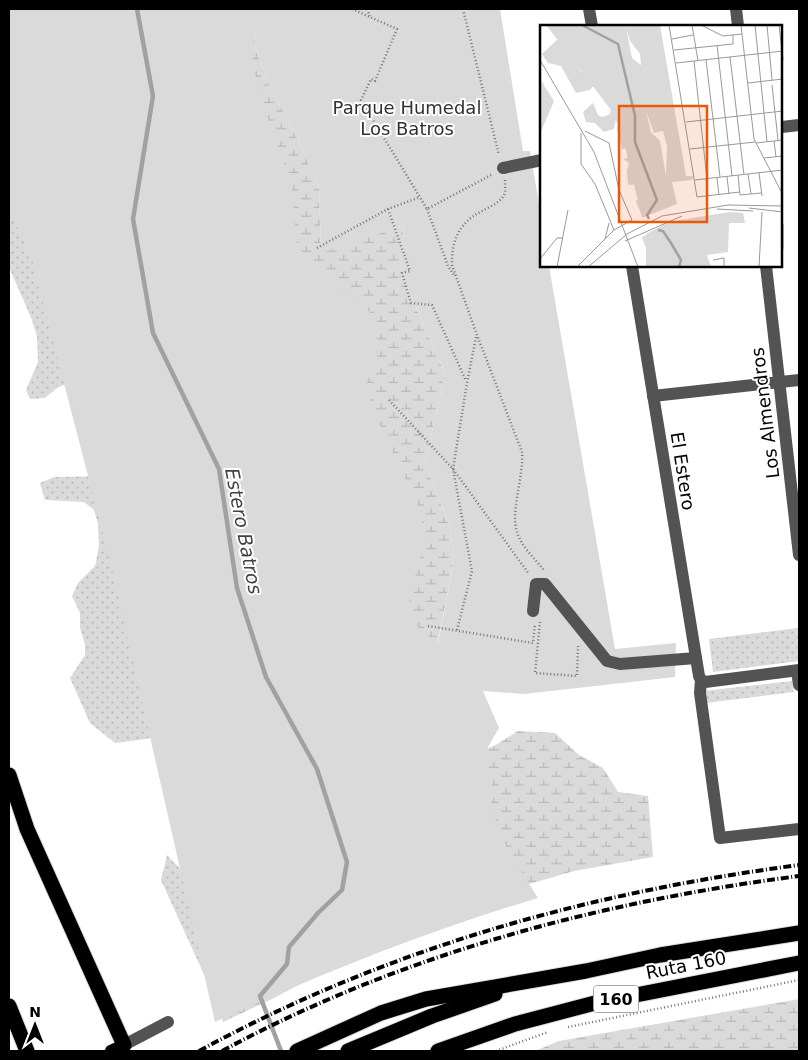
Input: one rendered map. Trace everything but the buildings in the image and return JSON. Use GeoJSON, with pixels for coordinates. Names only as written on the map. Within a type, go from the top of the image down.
{"type":"FeatureCollection","features":[{"type":"Feature","properties":{"kind":"highway"},"geometry":{"type":"LineString","coordinates":[[9,775],[31,838],[118,1048]]}},
{"type":"Feature","properties":{"kind":"highway","name":"Ruta 160"},"geometry":{"type":"LineString","coordinates":[[299,1050],[381,1013],[426,998],[660,955],[799,933]]}},
{"type":"Feature","properties":{"kind":"highway","name":"Ruta 160"},"geometry":{"type":"LineString","coordinates":[[438,1051],[515,1024],[569,1010],[630,995],[799,962]]}},
{"type":"Feature","properties":{"kind":"highway","name":"Ruta 160"},"geometry":{"type":"LineString","coordinates":[[348,1051],[461,1005],[512,989],[586,970]]}},
{"type":"Feature","properties":{"kind":"highway"},"geometry":{"type":"LineString","coordinates":[[9,1006],[27,1051]]}},
{"type":"Feature","properties":{"kind":"street"},"geometry":{"type":"LineString","coordinates":[[589,9],[592,25]]}},
{"type":"Feature","properties":{"kind":"street"},"geometry":{"type":"LineString","coordinates":[[736,9],[738,25]]}},
{"type":"Feature","properties":{"kind":"street"},"geometry":{"type":"LineString","coordinates":[[783,127],[799,125]]}},
{"type":"Feature","properties":{"kind":"street"},"geometry":{"type":"LineString","coordinates":[[503,168],[540,160]]}},
{"type":"Feature","properties":{"kind":"street","name":"El Estero"},"geometry":{"type":"LineString","coordinates":[[632,268],[701,680],[700,693],[720,838],[799,829]]}},
{"type":"Feature","properties":{"kind":"street","name":"Los Almendros"},"geometry":{"type":"LineString","coordinates":[[766,268],[799,555]]}},
{"type":"Feature","properties":{"kind":"street"},"geometry":{"type":"LineString","coordinates":[[653,396],[799,380]]}},
{"type":"Feature","properties":{"kind":"street"},"geometry":{"type":"LineString","coordinates":[[533,611],[536,584],[545,584],[602,657],[613,664],[696,658]]}},
{"type":"Feature","properties":{"kind":"street"},"geometry":{"type":"LineString","coordinates":[[701,680],[705,682],[798,670],[799,685]]}},
{"type":"Feature","properties":{"kind":"street"},"geometry":{"type":"LineString","coordinates":[[118,1048],[168,1022]]}},
{"type":"Feature","properties":{"kind":"path"},"geometry":{"type":"LineString","coordinates":[[352,9],[398,29],[375,81],[371,79],[361,100],[428,209],[448,266],[455,276]]}},
{"type":"Feature","properties":{"kind":"path"},"geometry":{"type":"LineString","coordinates":[[367,9],[371,17]]}},
{"type":"Feature","properties":{"kind":"path"},"geometry":{"type":"LineString","coordinates":[[463,9],[503,168],[506,188],[505,194],[494,204],[469,219],[456,234],[451,253],[455,276],[522,452],[523,465],[515,519],[517,534],[545,572]]}},
{"type":"Feature","properties":{"kind":"path"},"geometry":{"type":"LineString","coordinates":[[428,209],[503,168]]}},
{"type":"Feature","properties":{"kind":"path"},"geometry":{"type":"LineString","coordinates":[[317,248],[388,209],[420,197]]}},
{"type":"Feature","properties":{"kind":"path"},"geometry":{"type":"LineString","coordinates":[[388,209],[410,270],[402,273],[411,304],[432,305],[467,383]]}},
{"type":"Feature","properties":{"kind":"path"},"geometry":{"type":"LineString","coordinates":[[457,630],[472,572],[453,469],[477,335]]}},
{"type":"Feature","properties":{"kind":"path"},"geometry":{"type":"LineString","coordinates":[[389,400],[453,469],[536,584]]}},
{"type":"Feature","properties":{"kind":"path"},"geometry":{"type":"LineString","coordinates":[[428,626],[533,643],[536,620],[540,620],[535,672],[577,676],[578,640],[589,639]]}},
{"type":"Feature","properties":{"kind":"path"},"geometry":{"type":"LineString","coordinates":[[565,1028],[799,980]]}},
{"type":"Feature","properties":{"kind":"path"},"geometry":{"type":"LineString","coordinates":[[496,1051],[555,1030]]}},
{"type":"Feature","properties":{"kind":"green space","name":"Parque Humedal Los Batros"},"geometry":{"type":"Polygon","coordinates":[[[9,9],[500,9],[523,151],[530,151],[540,210],[540,268],[549,268],[615,649],[676,643],[675,677],[524,694],[483,691],[499,728],[487,749],[486,764],[492,782],[491,806],[504,843],[538,898],[374,954],[215,1022],[109,557],[32,260],[9,208],[9,9]],[[254,29],[252,64],[294,198],[297,245],[306,259],[339,288],[361,302],[377,320],[377,366],[367,381],[371,406],[421,512],[425,542],[410,593],[409,612],[413,623],[438,644],[454,560],[450,527],[425,463],[445,373],[401,273],[404,225],[321,253],[319,189],[300,143],[271,89],[255,46],[254,29]]]}},
{"type":"Feature","properties":{"kind":"green space"},"geometry":{"type":"Polygon","coordinates":[[[32,9],[109,9],[127,86],[129,130],[101,213],[106,348],[130,412],[156,492],[194,587],[222,670],[239,748],[249,774],[259,841],[259,899],[246,934],[236,978],[216,1001],[161,880],[167,855],[194,883],[203,908],[220,916],[221,903],[213,873],[203,861],[185,847],[178,821],[208,836],[221,830],[217,788],[201,772],[173,775],[167,750],[217,727],[215,711],[189,692],[180,700],[178,718],[169,733],[146,739],[115,743],[90,723],[70,678],[85,655],[85,645],[80,627],[80,613],[72,596],[78,583],[95,566],[99,546],[98,524],[94,510],[84,502],[45,500],[40,483],[54,477],[111,476],[122,470],[120,462],[107,441],[86,390],[71,383],[58,387],[45,398],[30,399],[26,390],[38,362],[37,337],[32,320],[9,267],[9,18],[32,9]]]}},
{"type":"Feature","properties":{"kind":"green space"},"geometry":{"type":"Polygon","coordinates":[[[253,9],[255,46],[271,89],[300,143],[319,189],[321,252],[404,225],[401,273],[445,373],[425,463],[450,527],[454,560],[436,652],[463,757],[494,746],[518,731],[555,733],[579,755],[603,768],[618,792],[648,796],[653,857],[574,871],[499,893],[308,980],[223,1022],[216,1001],[253,9]]]}},
{"type":"Feature","properties":{"kind":"green space"},"geometry":{"type":"Polygon","coordinates":[[[798,628],[799,661],[713,672],[709,639],[798,628]]]}},
{"type":"Feature","properties":{"kind":"green space"},"geometry":{"type":"Polygon","coordinates":[[[792,681],[794,692],[706,703],[704,691],[792,681]]]}},
{"type":"Feature","properties":{"kind":"green space"},"geometry":{"type":"Polygon","coordinates":[[[799,999],[799,1051],[535,1051],[559,1041],[799,999]]]}},
{"type":"Feature","properties":{"kind":"waterway","name":"Estero Batros"},"geometry":{"type":"LineString","coordinates":[[137,9],[153,96],[133,219],[153,333],[219,469],[237,588],[266,677],[317,769],[347,862],[342,890],[318,913],[289,947],[287,964],[260,996],[281,1051]]}},
{"type":"Feature","properties":{"kind":"railway"},"geometry":{"type":"LineString","coordinates":[[199,1051],[270,1015],[343,982],[416,954],[490,930],[642,891],[799,865]]}},
{"type":"Feature","properties":{"kind":"railway"},"geometry":{"type":"LineString","coordinates":[[222,1051],[290,1017],[360,986],[430,960],[503,937],[576,917],[650,901],[724,887],[799,876]]}}]}
